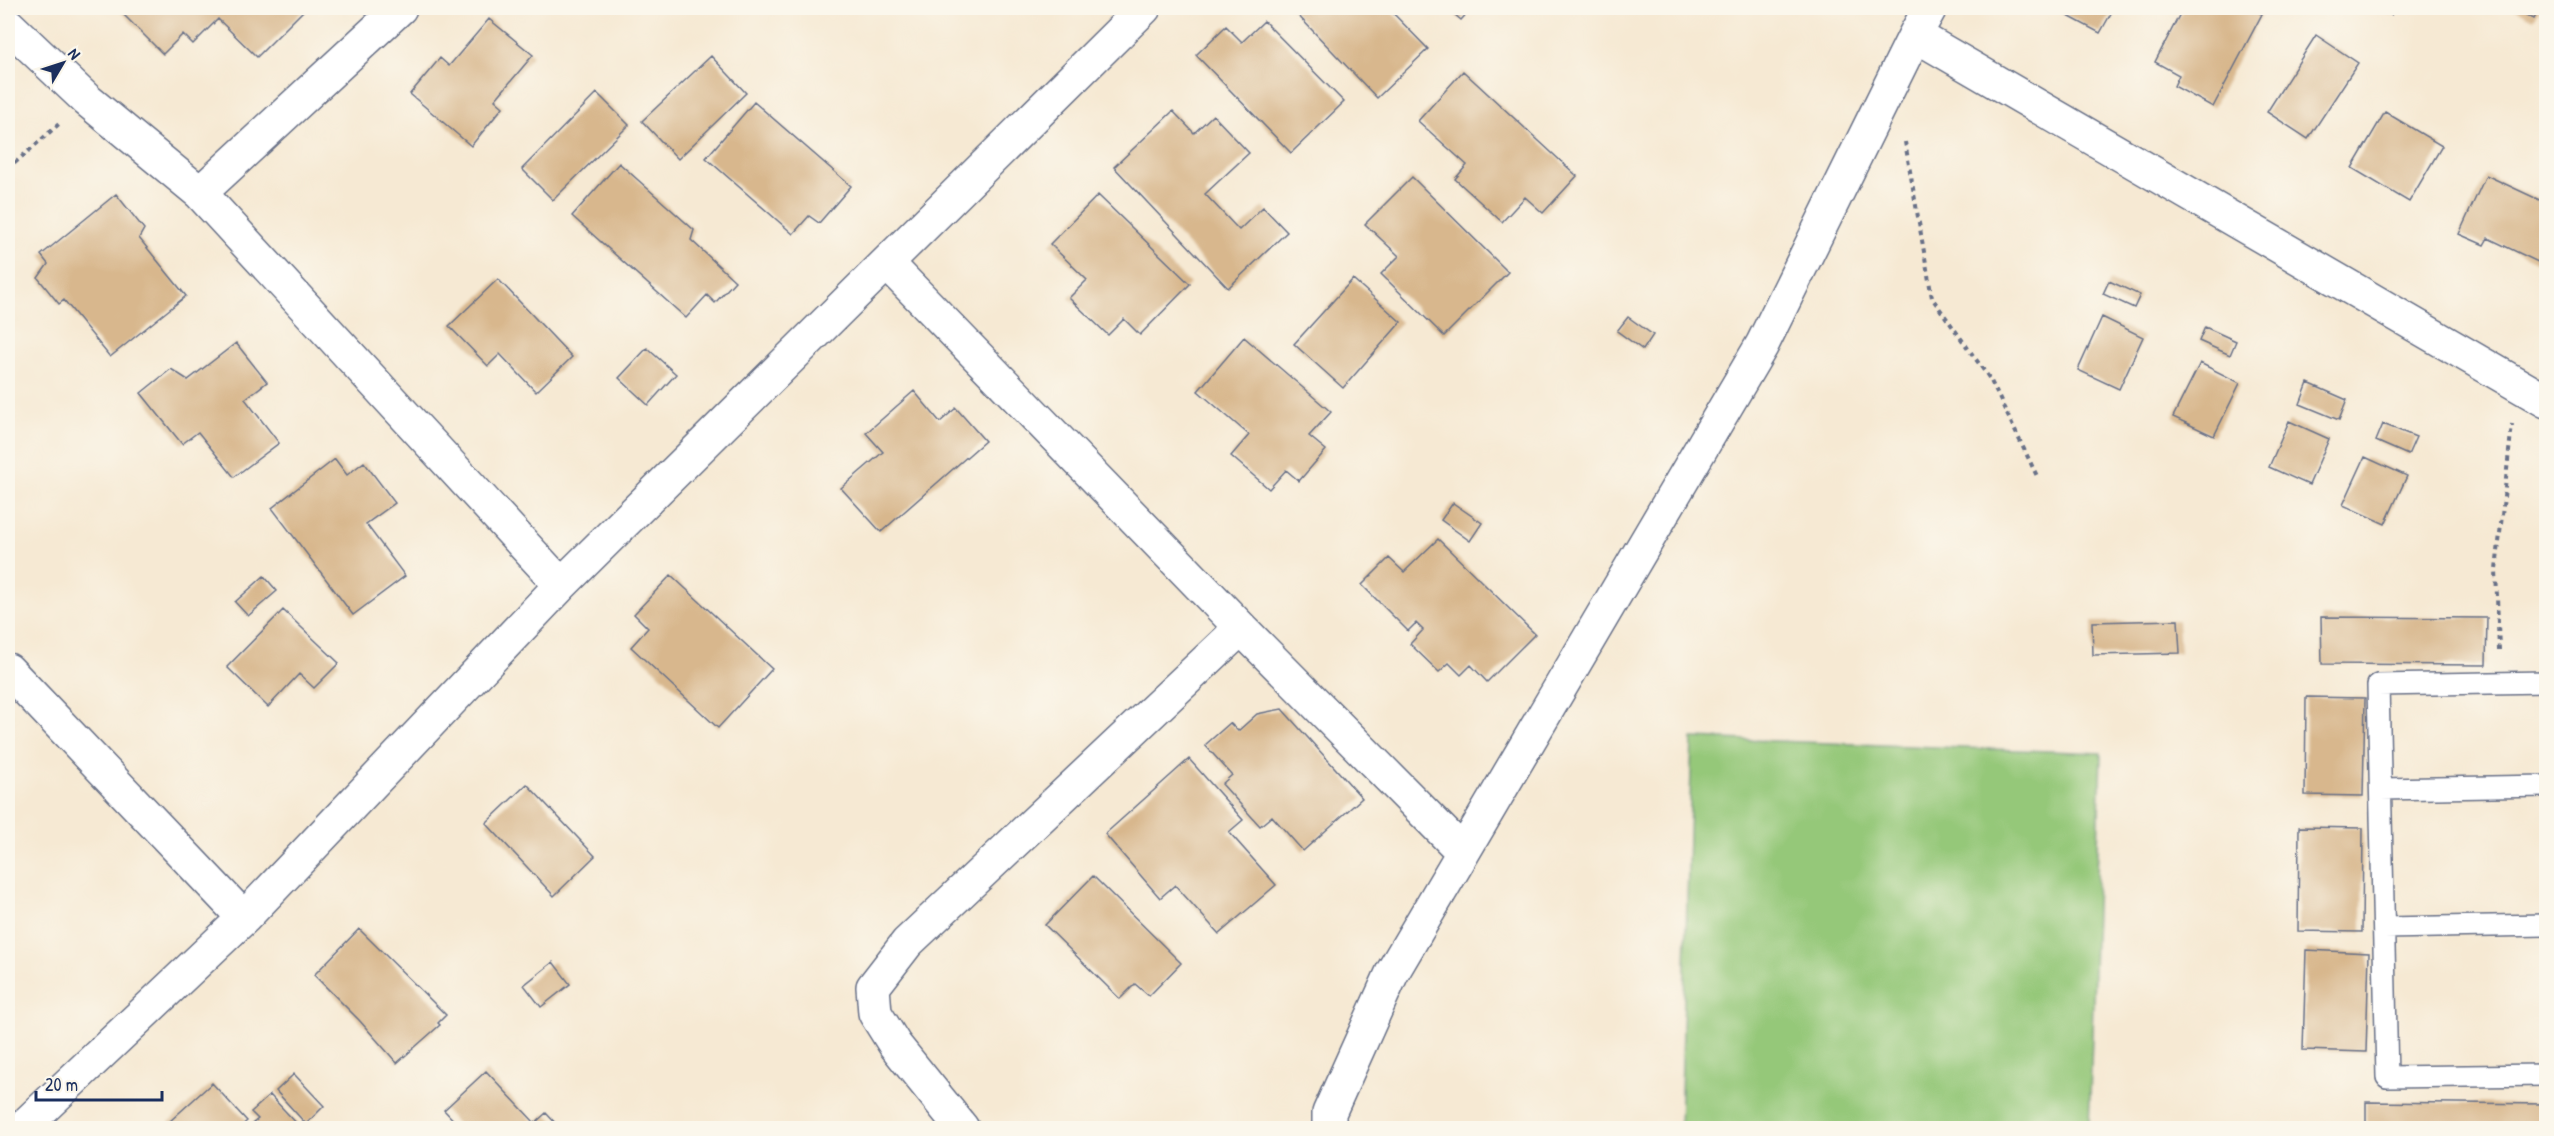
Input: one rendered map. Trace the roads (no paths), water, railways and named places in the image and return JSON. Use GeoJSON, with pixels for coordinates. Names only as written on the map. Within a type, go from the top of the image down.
{"type":"FeatureCollection","features":[{"type":"Feature","properties":{"kind":"street"},"geometry":{"type":"LineString","coordinates":[[200,193],[400,8]]}},
{"type":"Feature","properties":{"kind":"street"},"geometry":{"type":"LineString","coordinates":[[22,1128],[244,918],[561,585],[1144,8]]}},
{"type":"Feature","properties":{"kind":"street"},"geometry":{"type":"LineString","coordinates":[[1329,1128],[1329,1113],[1392,973],[1762,345],[1923,21],[2518,386],[2547,401]]}},
{"type":"Feature","properties":{"kind":"street"},"geometry":{"type":"LineString","coordinates":[[8,25],[87,100],[200,193],[561,585]]}},
{"type":"Feature","properties":{"kind":"street"},"geometry":{"type":"LineString","coordinates":[[887,262],[1241,628],[1463,852]]}},
{"type":"Feature","properties":{"kind":"street"},"geometry":{"type":"LineString","coordinates":[[962,1128],[895,1045],[875,1013],[873,987],[908,944],[1241,628]]}},
{"type":"Feature","properties":{"kind":"street"},"geometry":{"type":"LineString","coordinates":[[8,670],[244,918]]}},
{"type":"Feature","properties":{"kind":"lane"},"geometry":{"type":"LineString","coordinates":[[2547,682],[2378,685],[2387,1077],[2547,1075]]}},
{"type":"Feature","properties":{"kind":"lane"},"geometry":{"type":"LineString","coordinates":[[2380,789],[2547,786]]}},
{"type":"Feature","properties":{"kind":"lane"},"geometry":{"type":"LineString","coordinates":[[2384,928],[2547,925]]}}]}
